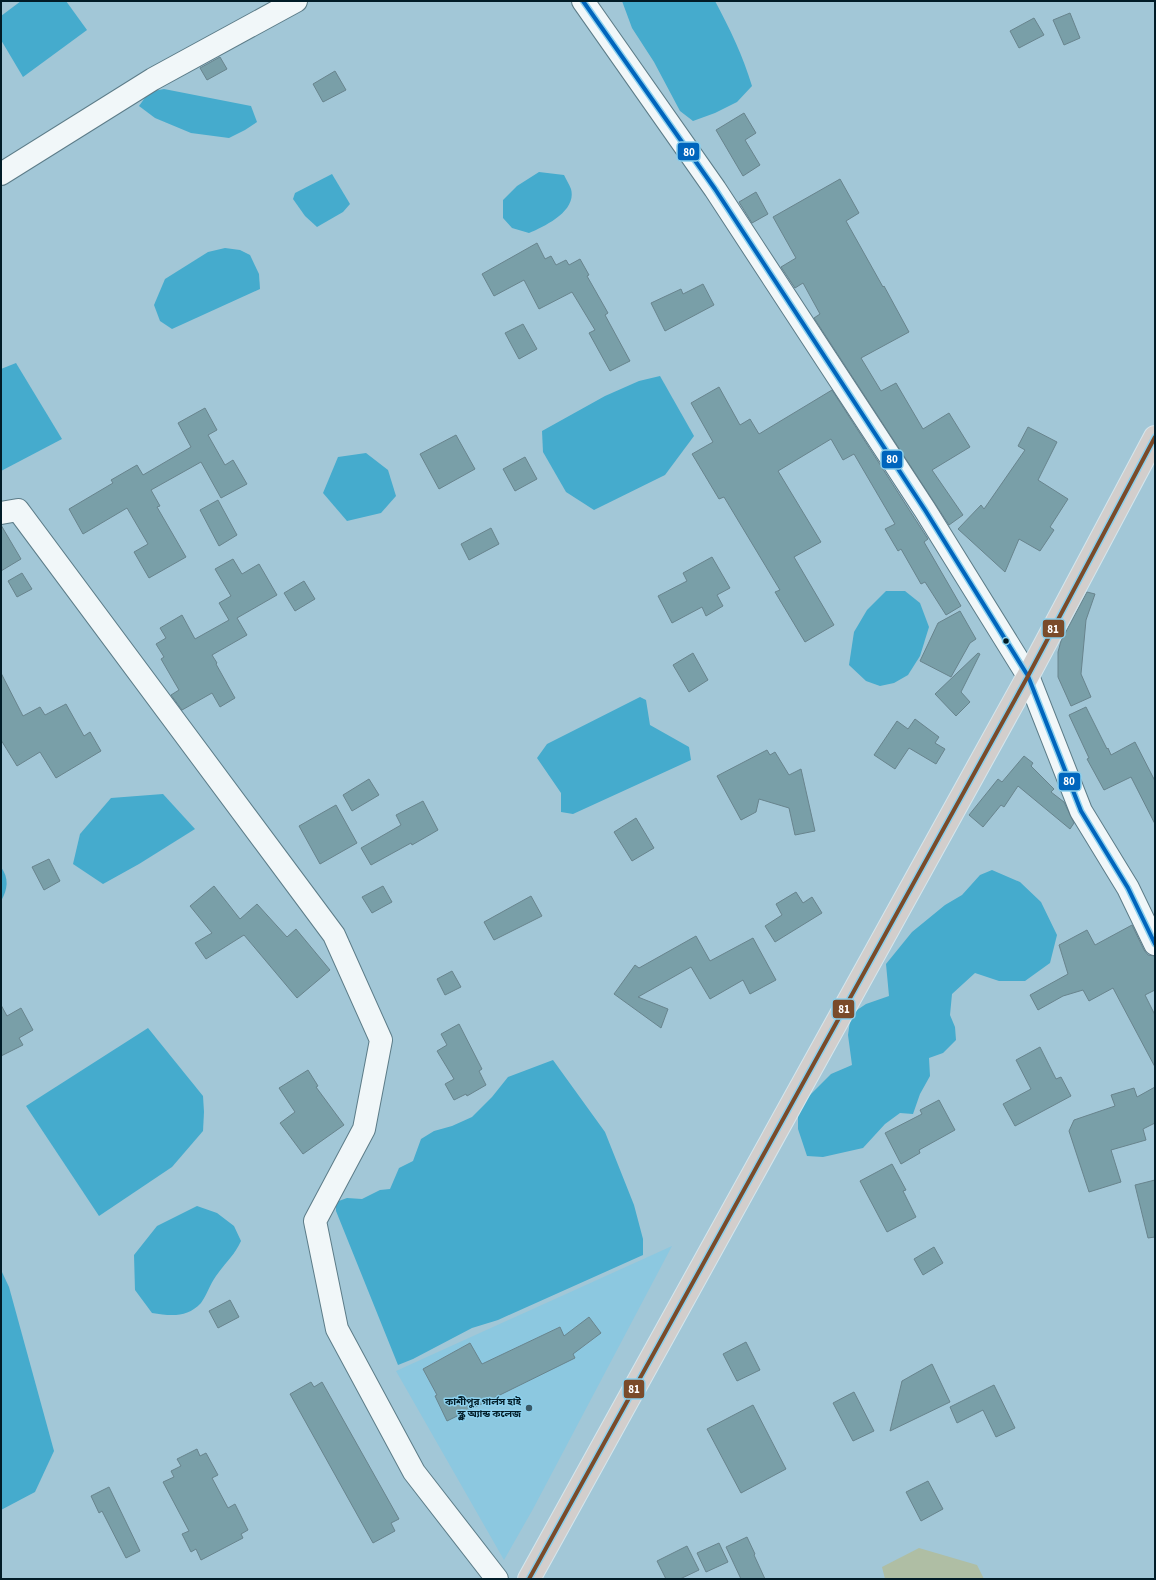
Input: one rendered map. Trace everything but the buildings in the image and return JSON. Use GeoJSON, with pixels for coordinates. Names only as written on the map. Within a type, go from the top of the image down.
{"type":"FeatureCollection","features":[{"type":"Feature","properties":{"kind":"highway"},"geometry":{"type":"LineString","coordinates":[[529,1579],[1028,676],[1155,437]]}},
{"type":"Feature","properties":{"kind":"street"},"geometry":{"type":"LineString","coordinates":[[1,174],[153,79],[296,1]]}},
{"type":"Feature","properties":{"kind":"street"},"geometry":{"type":"LineString","coordinates":[[583,1],[715,189],[925,510],[1028,676],[1081,811],[1128,888],[1155,944]]}},
{"type":"Feature","properties":{"kind":"street"},"geometry":{"type":"LineString","coordinates":[[1,513],[18,510],[334,935],[381,1040],[364,1129],[315,1222],[337,1329],[414,1472],[497,1579]]}},
{"type":"Feature","properties":{"kind":"shaded area"},"geometry":{"type":"Polygon","coordinates":[[[21,1],[66,1],[87,30],[23,77],[1,40],[1,16],[21,1]]]}},
{"type":"Feature","properties":{"kind":"shaded area"},"geometry":{"type":"Polygon","coordinates":[[[622,1],[715,1],[736,43],[752,86],[737,102],[715,113],[693,121],[680,111],[654,62],[632,28],[622,1]]]}},
{"type":"Feature","properties":{"kind":"shaded area"},"geometry":{"type":"Polygon","coordinates":[[[164,89],[251,106],[257,122],[229,138],[191,133],[155,118],[139,106],[149,92],[164,89]]]}},
{"type":"Feature","properties":{"kind":"shaded area"},"geometry":{"type":"Polygon","coordinates":[[[539,172],[564,175],[571,189],[572,197],[569,204],[565,211],[558,217],[529,233],[512,228],[503,218],[503,200],[517,186],[539,172]]]}},
{"type":"Feature","properties":{"kind":"shaded area"},"geometry":{"type":"Polygon","coordinates":[[[332,174],[350,204],[343,212],[317,227],[305,216],[293,199],[295,193],[332,174]]]}},
{"type":"Feature","properties":{"kind":"shaded area"},"geometry":{"type":"Polygon","coordinates":[[[225,248],[240,250],[250,255],[259,274],[260,289],[172,329],[160,321],[154,305],[165,279],[208,252],[225,248]]]}},
{"type":"Feature","properties":{"kind":"shaded area"},"geometry":{"type":"Polygon","coordinates":[[[16,363],[62,439],[1,471],[1,369],[16,363]]]}},
{"type":"Feature","properties":{"kind":"shaded area"},"geometry":{"type":"Polygon","coordinates":[[[660,376],[694,436],[665,475],[594,510],[566,492],[543,452],[542,431],[605,396],[639,381],[660,376]]]}},
{"type":"Feature","properties":{"kind":"shaded area"},"geometry":{"type":"Polygon","coordinates":[[[366,453],[388,470],[396,496],[381,513],[347,521],[323,493],[338,457],[366,453]]]}},
{"type":"Feature","properties":{"kind":"shaded area"},"geometry":{"type":"Polygon","coordinates":[[[886,591],[905,591],[920,603],[929,627],[920,656],[908,675],[894,683],[880,686],[866,681],[849,665],[854,632],[867,610],[886,591]]]}},
{"type":"Feature","properties":{"kind":"shaded area"},"geometry":{"type":"Polygon","coordinates":[[[640,697],[646,700],[650,725],[689,747],[691,760],[573,814],[561,812],[561,793],[537,758],[547,744],[640,697]]]}},
{"type":"Feature","properties":{"kind":"shaded area"},"geometry":{"type":"Polygon","coordinates":[[[163,794],[195,829],[139,864],[103,884],[73,864],[80,834],[111,798],[163,794]]]}},
{"type":"Feature","properties":{"kind":"shaded area"},"geometry":{"type":"Polygon","coordinates":[[[1,867],[4,871],[7,884],[1,901],[1,867]]]}},
{"type":"Feature","properties":{"kind":"shaded area"},"geometry":{"type":"Polygon","coordinates":[[[992,870],[1020,882],[1041,902],[1057,935],[1050,963],[1025,981],[999,981],[975,973],[952,994],[950,1015],[955,1027],[956,1040],[943,1053],[929,1058],[930,1076],[920,1094],[913,1114],[900,1113],[885,1124],[863,1148],[823,1157],[807,1156],[798,1129],[798,1107],[831,1074],[852,1065],[848,1035],[851,1014],[866,1004],[889,996],[886,964],[912,932],[945,905],[962,895],[980,875],[992,870]]]}},
{"type":"Feature","properties":{"kind":"shaded area"},"geometry":{"type":"Polygon","coordinates":[[[148,1028],[203,1096],[203,1131],[172,1167],[99,1216],[26,1106],[148,1028]]]}},
{"type":"Feature","properties":{"kind":"shaded area"},"geometry":{"type":"Polygon","coordinates":[[[553,1060],[605,1132],[634,1205],[643,1239],[643,1255],[498,1320],[472,1328],[413,1359],[398,1365],[336,1211],[336,1202],[347,1198],[362,1199],[380,1190],[390,1189],[399,1168],[413,1161],[421,1139],[434,1131],[452,1126],[472,1117],[492,1097],[508,1077],[553,1060]]]}},
{"type":"Feature","properties":{"kind":"shaded area"},"geometry":{"type":"Polygon","coordinates":[[[197,1206],[217,1213],[234,1226],[241,1241],[219,1271],[205,1297],[196,1308],[184,1314],[178,1315],[152,1313],[135,1290],[134,1255],[157,1226],[197,1206]]]}},
{"type":"Feature","properties":{"kind":"shaded area","name":"কাশীপুর গার্লস হাই স্কুল অ্যান্ড কলেজ"},"geometry":{"type":"Polygon","coordinates":[[[672,1246],[533,1509],[504,1560],[396,1371],[672,1246]],[[589,1317],[573,1330],[585,1346],[601,1333],[589,1317]],[[560,1327],[502,1355],[575,1358],[560,1327]],[[470,1343],[423,1369],[436,1393],[483,1367],[470,1343]],[[490,1368],[435,1395],[447,1420],[490,1368]]]}},
{"type":"Feature","properties":{"kind":"shaded area"},"geometry":{"type":"Polygon","coordinates":[[[1,1270],[9,1287],[54,1451],[35,1492],[1,1510],[1,1270]]]}},
{"type":"Feature","properties":{"kind":"green space"},"geometry":{"type":"Polygon","coordinates":[[[919,1548],[977,1565],[984,1579],[885,1579],[882,1567],[919,1548]]]}},
{"type":"Feature","properties":{"kind":"transit line","name":"80"},"geometry":{"type":"LineString","coordinates":[[583,1],[715,189],[925,510],[1028,676],[1081,811],[1128,888],[1155,944]]}},
{"type":"Feature","properties":{"kind":"transit line","name":"81"},"geometry":{"type":"LineString","coordinates":[[529,1579],[1028,676],[1155,437]]}},
{"type":"Feature","properties":{"kind":"place","name":"কাশীপুর গার্লস হাই স্কুল অ্যান্ড কলেজ"},"geometry":{"type":"Point","coordinates":[529,1408]}}]}
